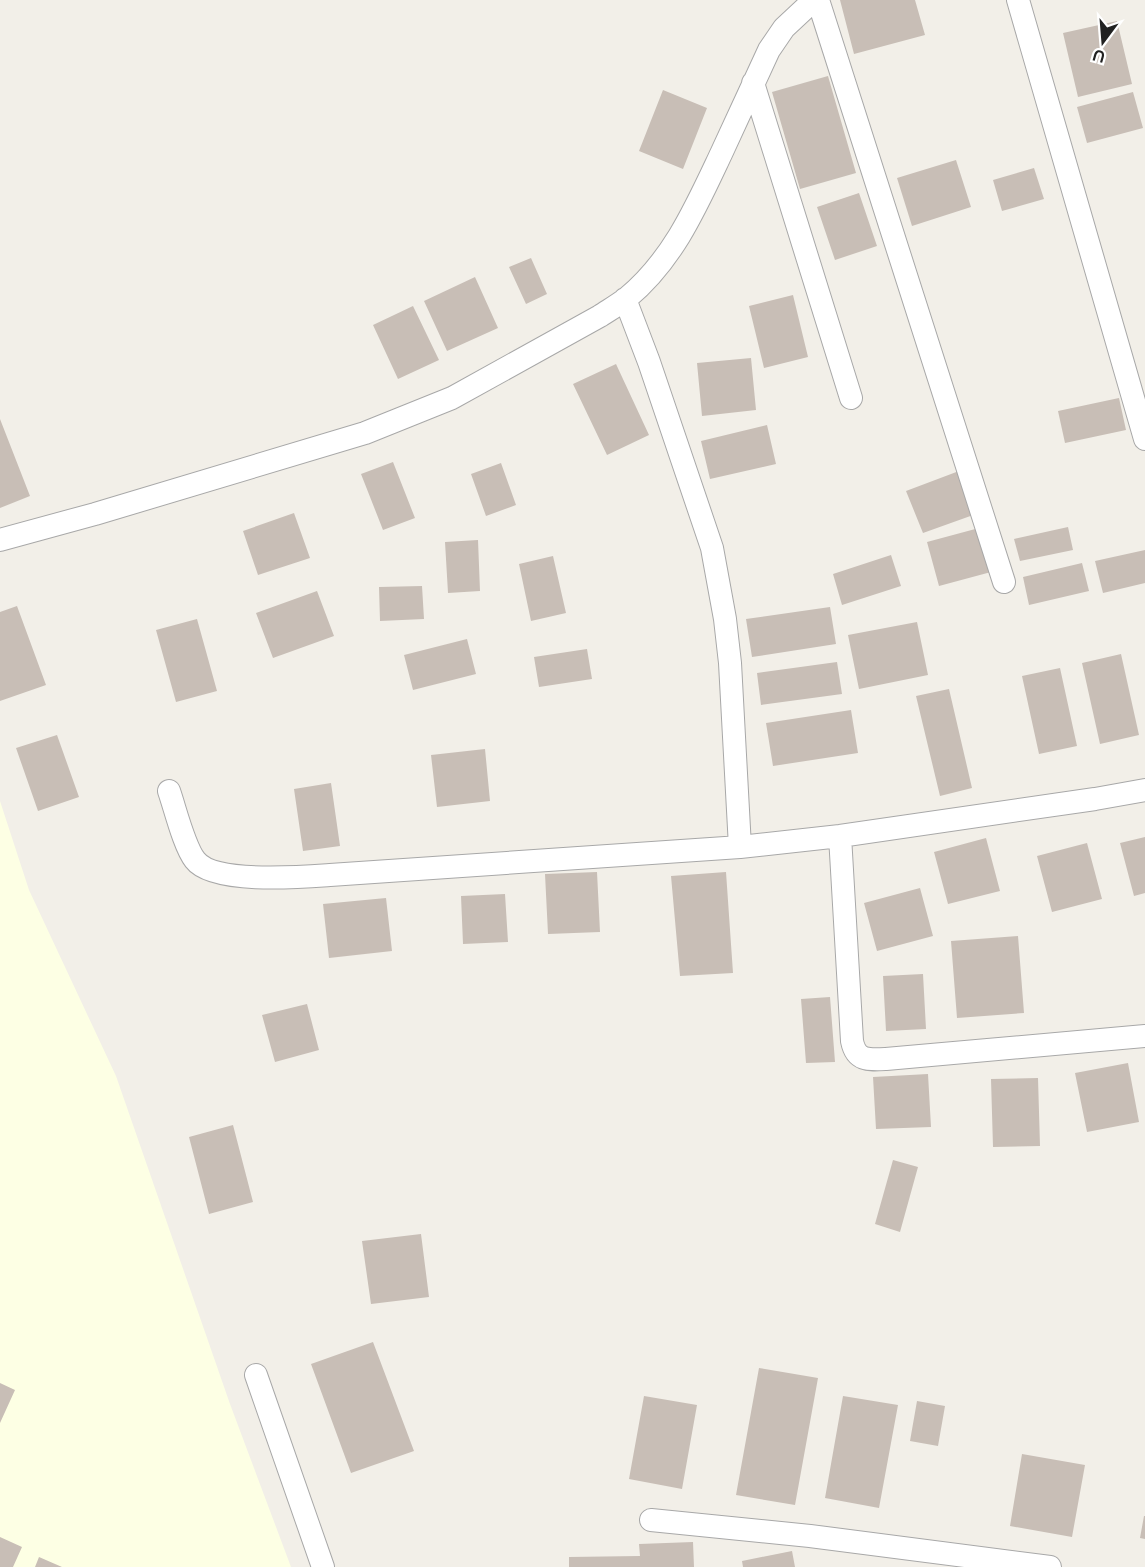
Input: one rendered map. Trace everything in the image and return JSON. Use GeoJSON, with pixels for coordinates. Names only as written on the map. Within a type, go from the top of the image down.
{"type":"FeatureCollection","features":[{"type":"Feature","properties":{"kind":"street"},"geometry":{"type":"LineString","coordinates":[[0,540],[365,433],[452,398],[600,316],[626,299],[651,274],[684,231],[768,50],[784,28],[816,0],[1004,582]]}},
{"type":"Feature","properties":{"kind":"street"},"geometry":{"type":"LineString","coordinates":[[1018,0],[1143,425]]}},
{"type":"Feature","properties":{"kind":"street"},"geometry":{"type":"LineString","coordinates":[[753,83],[850,398]]}},
{"type":"Feature","properties":{"kind":"street"},"geometry":{"type":"LineString","coordinates":[[626,299],[712,548],[725,619],[730,663],[740,847]]}},
{"type":"Feature","properties":{"kind":"street"},"geometry":{"type":"LineString","coordinates":[[169,790],[195,861],[209,870],[232,875],[285,877],[740,847],[840,836],[1145,790]]}},
{"type":"Feature","properties":{"kind":"street"},"geometry":{"type":"LineString","coordinates":[[840,836],[852,1041],[858,1056],[869,1059],[886,1059],[1145,1036]]}},
{"type":"Feature","properties":{"kind":"street"},"geometry":{"type":"LineString","coordinates":[[256,1375],[323,1567]]}},
{"type":"Feature","properties":{"kind":"street"},"geometry":{"type":"LineString","coordinates":[[651,1520],[810,1536],[1050,1567]]}},
{"type":"Feature","properties":{"kind":"shaded area"},"geometry":{"type":"Polygon","coordinates":[[[0,801],[29,890],[116,1076],[230,1404],[291,1567],[0,1567],[0,801]]]}},
{"type":"Feature","properties":{"kind":"building"},"geometry":{"type":"Polygon","coordinates":[[[840,0],[915,0],[925,35],[854,54],[840,0]]]}},
{"type":"Feature","properties":{"kind":"building"},"geometry":{"type":"Polygon","coordinates":[[[1117,21],[1132,84],[1078,97],[1063,33],[1117,21]]]}},
{"type":"Feature","properties":{"kind":"building"},"geometry":{"type":"Polygon","coordinates":[[[828,76],[856,173],[800,189],[772,92],[828,76]]]}},
{"type":"Feature","properties":{"kind":"building"},"geometry":{"type":"Polygon","coordinates":[[[663,90],[707,108],[683,169],[639,151],[663,90]]]}},
{"type":"Feature","properties":{"kind":"building"},"geometry":{"type":"Polygon","coordinates":[[[1133,92],[1143,128],[1087,143],[1077,107],[1133,92]]]}},
{"type":"Feature","properties":{"kind":"building"},"geometry":{"type":"Polygon","coordinates":[[[956,160],[971,207],[912,226],[897,178],[956,160]]]}},
{"type":"Feature","properties":{"kind":"building"},"geometry":{"type":"Polygon","coordinates":[[[1034,168],[1044,199],[1002,211],[993,180],[1034,168]]]}},
{"type":"Feature","properties":{"kind":"building"},"geometry":{"type":"Polygon","coordinates":[[[859,193],[877,246],[835,260],[817,207],[859,193]]]}},
{"type":"Feature","properties":{"kind":"building"},"geometry":{"type":"Polygon","coordinates":[[[531,258],[547,294],[526,304],[509,267],[531,258]]]}},
{"type":"Feature","properties":{"kind":"building"},"geometry":{"type":"Polygon","coordinates":[[[475,277],[498,328],[447,351],[424,301],[475,277]]]}},
{"type":"Feature","properties":{"kind":"building"},"geometry":{"type":"Polygon","coordinates":[[[793,295],[808,357],[764,368],[749,306],[793,295]]]}},
{"type":"Feature","properties":{"kind":"building"},"geometry":{"type":"Polygon","coordinates":[[[413,306],[439,360],[398,379],[373,325],[413,306]]]}},
{"type":"Feature","properties":{"kind":"building"},"geometry":{"type":"Polygon","coordinates":[[[751,358],[756,410],[702,416],[697,363],[751,358]]]}},
{"type":"Feature","properties":{"kind":"building"},"geometry":{"type":"Polygon","coordinates":[[[616,364],[649,435],[607,455],[573,384],[616,364]]]}},
{"type":"Feature","properties":{"kind":"building"},"geometry":{"type":"Polygon","coordinates":[[[1119,398],[1126,430],[1065,443],[1058,411],[1119,398]]]}},
{"type":"Feature","properties":{"kind":"building"},"geometry":{"type":"Polygon","coordinates":[[[0,419],[30,496],[0,508],[0,419]]]}},
{"type":"Feature","properties":{"kind":"building"},"geometry":{"type":"Polygon","coordinates":[[[767,425],[776,464],[710,479],[701,441],[767,425]]]}},
{"type":"Feature","properties":{"kind":"building"},"geometry":{"type":"Polygon","coordinates":[[[393,462],[415,518],[383,530],[361,474],[393,462]]]}},
{"type":"Feature","properties":{"kind":"building"},"geometry":{"type":"Polygon","coordinates":[[[501,463],[516,505],[486,516],[471,474],[501,463]]]}},
{"type":"Feature","properties":{"kind":"building"},"geometry":{"type":"Polygon","coordinates":[[[959,471],[976,514],[923,533],[906,491],[959,471]]]}},
{"type":"Feature","properties":{"kind":"building"},"geometry":{"type":"Polygon","coordinates":[[[294,513],[310,558],[258,575],[243,531],[294,513]]]}},
{"type":"Feature","properties":{"kind":"building"},"geometry":{"type":"Polygon","coordinates":[[[1068,527],[1073,550],[1020,561],[1014,539],[1068,527]]]}},
{"type":"Feature","properties":{"kind":"building"},"geometry":{"type":"Polygon","coordinates":[[[979,528],[991,572],[939,586],[927,542],[979,528]]]}},
{"type":"Feature","properties":{"kind":"building"},"geometry":{"type":"Polygon","coordinates":[[[478,540],[480,591],[448,593],[445,542],[478,540]]]}},
{"type":"Feature","properties":{"kind":"building"},"geometry":{"type":"Polygon","coordinates":[[[1145,550],[1145,583],[1103,593],[1095,561],[1145,550]]]}},
{"type":"Feature","properties":{"kind":"building"},"geometry":{"type":"Polygon","coordinates":[[[891,555],[901,586],[842,605],[833,574],[891,555]]]}},
{"type":"Feature","properties":{"kind":"building"},"geometry":{"type":"Polygon","coordinates":[[[553,556],[566,613],[531,621],[519,564],[553,556]]]}},
{"type":"Feature","properties":{"kind":"building"},"geometry":{"type":"Polygon","coordinates":[[[1082,563],[1089,591],[1029,605],[1023,577],[1082,563]]]}},
{"type":"Feature","properties":{"kind":"building"},"geometry":{"type":"Polygon","coordinates":[[[422,586],[424,619],[380,621],[379,587],[422,586]]]}},
{"type":"Feature","properties":{"kind":"building"},"geometry":{"type":"Polygon","coordinates":[[[317,591],[334,636],[273,658],[256,613],[317,591]]]}},
{"type":"Feature","properties":{"kind":"building"},"geometry":{"type":"Polygon","coordinates":[[[17,606],[46,685],[0,701],[0,612],[17,606]]]}},
{"type":"Feature","properties":{"kind":"building"},"geometry":{"type":"Polygon","coordinates":[[[830,607],[836,644],[752,657],[746,619],[830,607]]]}},
{"type":"Feature","properties":{"kind":"building"},"geometry":{"type":"Polygon","coordinates":[[[197,619],[217,691],[176,702],[156,630],[197,619]]]}},
{"type":"Feature","properties":{"kind":"building"},"geometry":{"type":"Polygon","coordinates":[[[917,622],[928,675],[859,689],[848,635],[917,622]]]}},
{"type":"Feature","properties":{"kind":"building"},"geometry":{"type":"Polygon","coordinates":[[[467,639],[476,674],[413,690],[404,655],[467,639]]]}},
{"type":"Feature","properties":{"kind":"building"},"geometry":{"type":"Polygon","coordinates":[[[587,649],[592,679],[539,687],[534,657],[587,649]]]}},
{"type":"Feature","properties":{"kind":"building"},"geometry":{"type":"Polygon","coordinates":[[[1121,654],[1139,735],[1100,744],[1082,663],[1121,654]]]}},
{"type":"Feature","properties":{"kind":"building"},"geometry":{"type":"Polygon","coordinates":[[[837,662],[842,694],[761,705],[757,673],[837,662]]]}},
{"type":"Feature","properties":{"kind":"building"},"geometry":{"type":"Polygon","coordinates":[[[1060,668],[1077,746],[1039,754],[1022,676],[1060,668]]]}},
{"type":"Feature","properties":{"kind":"building"},"geometry":{"type":"Polygon","coordinates":[[[949,689],[972,788],[940,796],[916,696],[949,689]]]}},
{"type":"Feature","properties":{"kind":"building"},"geometry":{"type":"Polygon","coordinates":[[[851,710],[858,753],[773,766],[766,723],[851,710]]]}},
{"type":"Feature","properties":{"kind":"building"},"geometry":{"type":"Polygon","coordinates":[[[57,735],[79,797],[38,811],[16,748],[57,735]]]}},
{"type":"Feature","properties":{"kind":"building"},"geometry":{"type":"Polygon","coordinates":[[[485,749],[490,801],[437,807],[431,755],[485,749]]]}},
{"type":"Feature","properties":{"kind":"building"},"geometry":{"type":"Polygon","coordinates":[[[331,783],[340,846],[303,851],[294,789],[331,783]]]}},
{"type":"Feature","properties":{"kind":"building"},"geometry":{"type":"Polygon","coordinates":[[[1145,837],[1145,893],[1134,896],[1120,843],[1145,837]]]}},
{"type":"Feature","properties":{"kind":"building"},"geometry":{"type":"Polygon","coordinates":[[[986,838],[1000,891],[948,904],[934,852],[986,838]]]}},
{"type":"Feature","properties":{"kind":"building"},"geometry":{"type":"Polygon","coordinates":[[[1087,843],[1102,899],[1052,912],[1037,856],[1087,843]]]}},
{"type":"Feature","properties":{"kind":"building"},"geometry":{"type":"Polygon","coordinates":[[[597,872],[600,932],[548,934],[545,874],[597,872]]]}},
{"type":"Feature","properties":{"kind":"building"},"geometry":{"type":"Polygon","coordinates":[[[726,872],[733,973],[680,976],[671,876],[726,872]]]}},
{"type":"Feature","properties":{"kind":"building"},"geometry":{"type":"Polygon","coordinates":[[[920,888],[933,936],[877,951],[864,903],[920,888]]]}},
{"type":"Feature","properties":{"kind":"building"},"geometry":{"type":"Polygon","coordinates":[[[505,894],[508,942],[463,944],[461,896],[505,894]]]}},
{"type":"Feature","properties":{"kind":"building"},"geometry":{"type":"Polygon","coordinates":[[[386,898],[392,951],[329,958],[323,904],[386,898]]]}},
{"type":"Feature","properties":{"kind":"building"},"geometry":{"type":"Polygon","coordinates":[[[1018,936],[1024,1013],[957,1018],[951,941],[1018,936]]]}},
{"type":"Feature","properties":{"kind":"building"},"geometry":{"type":"Polygon","coordinates":[[[923,974],[926,1029],[886,1031],[883,976],[923,974]]]}},
{"type":"Feature","properties":{"kind":"building"},"geometry":{"type":"Polygon","coordinates":[[[830,997],[835,1062],[806,1063],[801,999],[830,997]]]}},
{"type":"Feature","properties":{"kind":"building"},"geometry":{"type":"Polygon","coordinates":[[[307,1004],[319,1050],[275,1062],[262,1015],[307,1004]]]}},
{"type":"Feature","properties":{"kind":"building"},"geometry":{"type":"Polygon","coordinates":[[[1128,1063],[1139,1122],[1087,1132],[1075,1073],[1128,1063]]]}},
{"type":"Feature","properties":{"kind":"building"},"geometry":{"type":"Polygon","coordinates":[[[928,1074],[931,1127],[876,1129],[873,1077],[928,1074]]]}},
{"type":"Feature","properties":{"kind":"building"},"geometry":{"type":"Polygon","coordinates":[[[1038,1078],[1040,1146],[993,1147],[991,1079],[1038,1078]]]}},
{"type":"Feature","properties":{"kind":"building"},"geometry":{"type":"Polygon","coordinates":[[[233,1125],[253,1202],[209,1214],[189,1137],[233,1125]]]}},
{"type":"Feature","properties":{"kind":"building"},"geometry":{"type":"Polygon","coordinates":[[[893,1160],[918,1167],[900,1232],[875,1224],[893,1160]]]}},
{"type":"Feature","properties":{"kind":"building"},"geometry":{"type":"Polygon","coordinates":[[[421,1234],[429,1297],[371,1304],[362,1241],[421,1234]]]}},
{"type":"Feature","properties":{"kind":"building"},"geometry":{"type":"Polygon","coordinates":[[[373,1342],[414,1451],[351,1473],[311,1364],[373,1342]]]}},
{"type":"Feature","properties":{"kind":"building"},"geometry":{"type":"Polygon","coordinates":[[[759,1368],[818,1378],[795,1505],[736,1495],[759,1368]]]}},
{"type":"Feature","properties":{"kind":"building"},"geometry":{"type":"Polygon","coordinates":[[[0,1383],[15,1390],[0,1423],[0,1383]]]}},
{"type":"Feature","properties":{"kind":"building"},"geometry":{"type":"Polygon","coordinates":[[[644,1396],[697,1405],[682,1489],[629,1479],[644,1396]]]}},
{"type":"Feature","properties":{"kind":"building"},"geometry":{"type":"Polygon","coordinates":[[[843,1396],[898,1405],[879,1508],[825,1498],[843,1396]]]}},
{"type":"Feature","properties":{"kind":"building"},"geometry":{"type":"Polygon","coordinates":[[[917,1401],[945,1406],[938,1446],[910,1441],[917,1401]]]}},
{"type":"Feature","properties":{"kind":"building"},"geometry":{"type":"Polygon","coordinates":[[[1022,1454],[1085,1465],[1072,1537],[1010,1526],[1022,1454]]]}},
{"type":"Feature","properties":{"kind":"building"},"geometry":{"type":"Polygon","coordinates":[[[1145,1516],[1145,1539],[1140,1538],[1145,1516]]]}},
{"type":"Feature","properties":{"kind":"building"},"geometry":{"type":"Polygon","coordinates":[[[0,1537],[22,1547],[13,1567],[0,1567],[0,1537]]]}},
{"type":"Feature","properties":{"kind":"building"},"geometry":{"type":"Polygon","coordinates":[[[693,1542],[694,1567],[569,1567],[569,1557],[640,1556],[639,1544],[693,1542]]]}},
{"type":"Feature","properties":{"kind":"building"},"geometry":{"type":"Polygon","coordinates":[[[792,1551],[795,1567],[743,1567],[742,1561],[792,1551]]]}},
{"type":"Feature","properties":{"kind":"building"},"geometry":{"type":"Polygon","coordinates":[[[39,1557],[62,1567],[35,1567],[39,1557]]]}}]}
